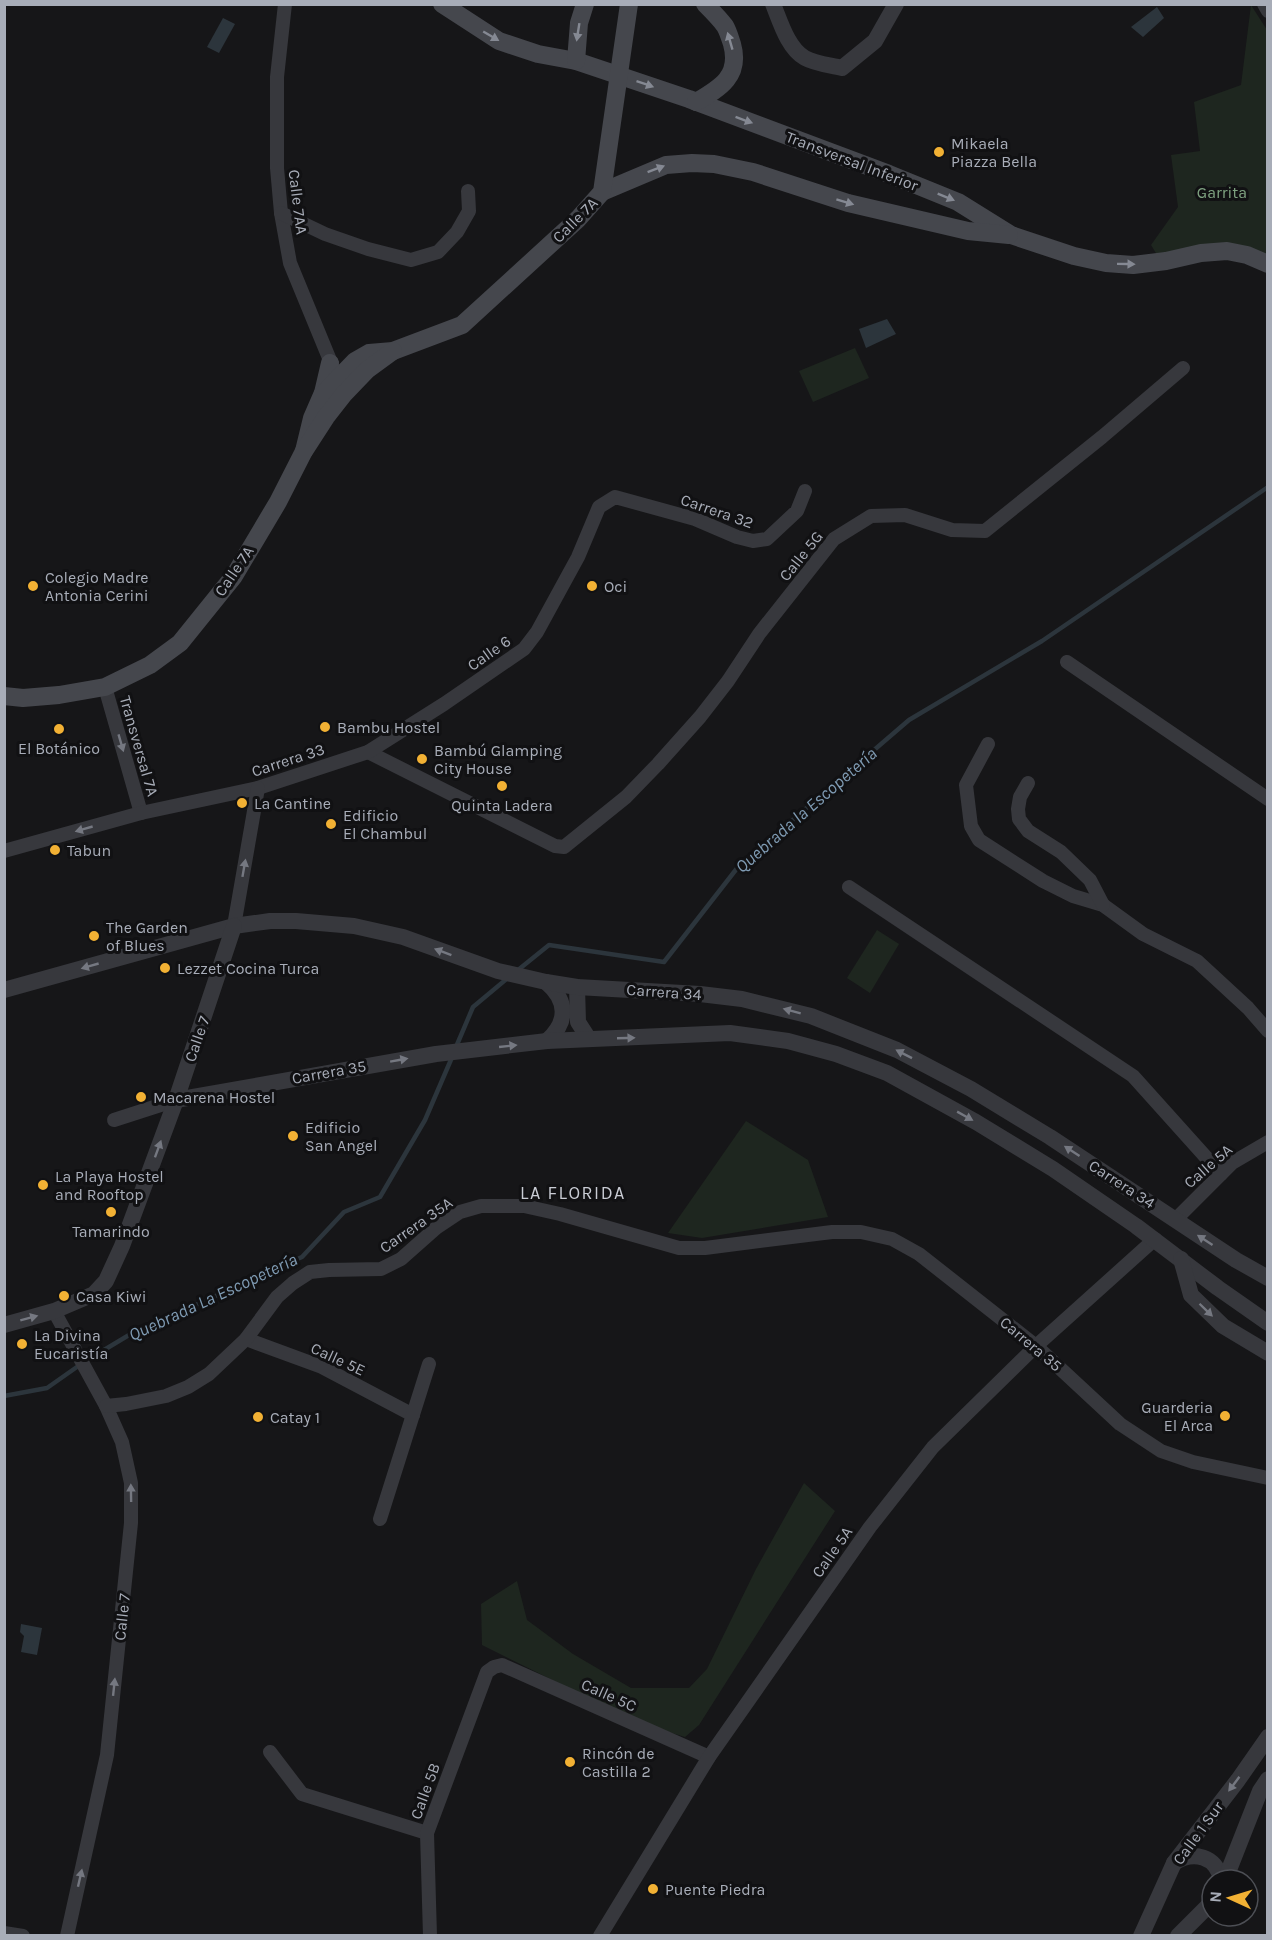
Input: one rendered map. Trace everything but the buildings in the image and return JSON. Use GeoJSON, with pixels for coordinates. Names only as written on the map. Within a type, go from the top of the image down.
{"type":"FeatureCollection","features":[{"type":"Feature","properties":{"kind":"main road","name":"Transversal Inferior"},"geometry":{"type":"LineString","coordinates":[[442,4],[499,41],[538,54],[576,61],[693,101],[889,174],[958,202],[1011,235],[1074,256],[1106,263],[1133,265],[1201,253],[1227,251],[1247,255],[1268,264]]}},
{"type":"Feature","properties":{"kind":"main road"},"geometry":{"type":"LineString","coordinates":[[576,61],[579,23],[585,4]]}},
{"type":"Feature","properties":{"kind":"main road","name":"Calle 7A"},"geometry":{"type":"LineString","coordinates":[[304,451],[312,418],[322,395],[337,379],[367,370],[393,351],[462,325],[578,219],[602,192],[629,4]]}},
{"type":"Feature","properties":{"kind":"main road"},"geometry":{"type":"LineString","coordinates":[[693,101],[722,86],[731,74],[733,66],[733,48],[725,26],[705,4]]}},
{"type":"Feature","properties":{"kind":"main road"},"geometry":{"type":"LineString","coordinates":[[602,192],[666,165],[714,164],[753,172],[848,203],[968,231],[1011,235]]}},
{"type":"Feature","properties":{"kind":"main road","name":"Calle 7A"},"geometry":{"type":"LineString","coordinates":[[4,696],[23,698],[105,687],[150,665],[180,643],[234,576],[278,502],[304,451],[326,417],[337,379]]}},
{"type":"Feature","properties":{"kind":"street","name":"Calle 7AA"},"geometry":{"type":"LineString","coordinates":[[285,4],[277,77],[277,168],[281,213],[290,263],[337,379]]}},
{"type":"Feature","properties":{"kind":"street"},"geometry":{"type":"LineString","coordinates":[[773,4],[791,43],[802,57],[842,68],[875,41],[896,4]]}},
{"type":"Feature","properties":{"kind":"street"},"geometry":{"type":"LineString","coordinates":[[1264,4],[1268,11]]}},
{"type":"Feature","properties":{"kind":"street"},"geometry":{"type":"LineString","coordinates":[[281,213],[325,234],[368,249],[411,260],[438,252],[457,232],[469,212],[468,191]]}},
{"type":"Feature","properties":{"kind":"street","name":"Calle 5G"},"geometry":{"type":"LineString","coordinates":[[368,752],[555,846],[564,847],[626,797],[693,725],[728,681],[759,634],[834,538],[871,516],[905,515],[952,530],[985,531],[1183,368]]}},
{"type":"Feature","properties":{"kind":"street","name":"Carrera 32"},"geometry":{"type":"LineString","coordinates":[[599,507],[615,497],[629,499],[695,519],[753,542],[767,539],[797,511],[805,490]]}},
{"type":"Feature","properties":{"kind":"street","name":"Calle 6"},"geometry":{"type":"LineString","coordinates":[[368,752],[444,704],[524,649],[537,632],[578,557],[599,507]]}},
{"type":"Feature","properties":{"kind":"street"},"geometry":{"type":"LineString","coordinates":[[1067,662],[1268,799]]}},
{"type":"Feature","properties":{"kind":"street","name":"Transversal 7A"},"geometry":{"type":"LineString","coordinates":[[105,687],[141,813]]}},
{"type":"Feature","properties":{"kind":"street"},"geometry":{"type":"LineString","coordinates":[[988,744],[966,786],[971,826],[979,840],[1043,881],[1074,896],[1103,905],[1143,934],[1197,961],[1248,1008],[1268,1031]]}},
{"type":"Feature","properties":{"kind":"street","name":"Carrera 33"},"geometry":{"type":"LineString","coordinates":[[4,851],[141,813],[258,788],[368,752]]}},
{"type":"Feature","properties":{"kind":"street"},"geometry":{"type":"LineString","coordinates":[[1028,783],[1020,797],[1019,819],[1028,831],[1061,852],[1090,880],[1103,905]]}},
{"type":"Feature","properties":{"kind":"street","name":"Calle 7"},"geometry":{"type":"LineString","coordinates":[[67,1935],[107,1755],[131,1523],[131,1483],[122,1442],[106,1406],[54,1311],[94,1294],[106,1281],[122,1246],[176,1100],[234,926],[258,788]]}},
{"type":"Feature","properties":{"kind":"street"},"geometry":{"type":"LineString","coordinates":[[849,887],[1133,1076],[1221,1174]]}},
{"type":"Feature","properties":{"kind":"street","name":"Carrera 34"},"geometry":{"type":"LineString","coordinates":[[4,990],[234,926],[270,921],[296,921],[354,926],[403,936],[498,971],[540,981],[577,987],[700,994],[742,999],[811,1016],[847,1029],[897,1050],[971,1089],[1050,1137],[1236,1260],[1268,1278]]}},
{"type":"Feature","properties":{"kind":"street"},"geometry":{"type":"LineString","coordinates":[[192,938],[210,944],[219,952],[222,962]]}},
{"type":"Feature","properties":{"kind":"street"},"geometry":{"type":"LineString","coordinates":[[540,981],[555,990],[561,1000],[563,1012],[556,1034],[547,1041]]}},
{"type":"Feature","properties":{"kind":"street"},"geometry":{"type":"LineString","coordinates":[[577,987],[578,1022],[589,1039]]}},
{"type":"Feature","properties":{"kind":"street","name":"Carrera 34"},"geometry":{"type":"LineString","coordinates":[[547,1041],[729,1033],[788,1041],[836,1054],[887,1073],[976,1122],[1053,1169],[1155,1239],[1268,1323]]}},
{"type":"Feature","properties":{"kind":"street","name":"Carrera 35"},"geometry":{"type":"LineString","coordinates":[[114,1120],[176,1100],[436,1054],[547,1041]]}},
{"type":"Feature","properties":{"kind":"street","name":"Calle 5A"},"geometry":{"type":"LineString","coordinates":[[1175,1220],[1232,1163],[1268,1142]]}},
{"type":"Feature","properties":{"kind":"street","name":"Carrera 35A"},"geometry":{"type":"LineString","coordinates":[[106,1406],[166,1396],[188,1387],[209,1374],[246,1339],[277,1297],[310,1272],[381,1269],[401,1259],[436,1228],[460,1212],[481,1206],[524,1206],[679,1248],[705,1248],[788,1238]]}},
{"type":"Feature","properties":{"kind":"street","name":"Carrera 35"},"geometry":{"type":"LineString","coordinates":[[788,1238],[832,1232],[861,1232],[892,1239],[919,1254],[1036,1346],[1120,1424],[1161,1450],[1193,1462],[1268,1478]]}},
{"type":"Feature","properties":{"kind":"street","name":"Calle 5A"},"geometry":{"type":"LineString","coordinates":[[600,1935],[709,1757],[870,1527],[933,1447],[1036,1346],[1155,1239]]}},
{"type":"Feature","properties":{"kind":"street"},"geometry":{"type":"LineString","coordinates":[[1181,1259],[1191,1295],[1223,1326],[1268,1353]]}},
{"type":"Feature","properties":{"kind":"street"},"geometry":{"type":"LineString","coordinates":[[4,1324],[54,1311]]}},
{"type":"Feature","properties":{"kind":"street","name":"Calle 5E"},"geometry":{"type":"LineString","coordinates":[[246,1339],[322,1367],[413,1414]]}},
{"type":"Feature","properties":{"kind":"street"},"geometry":{"type":"LineString","coordinates":[[380,1519],[429,1364]]}},
{"type":"Feature","properties":{"kind":"street","name":"Calle 5C"},"geometry":{"type":"LineString","coordinates":[[494,1667],[502,1665],[709,1757]]}},
{"type":"Feature","properties":{"kind":"street","name":"Calle 5B"},"geometry":{"type":"LineString","coordinates":[[430,1935],[427,1833],[487,1672],[494,1667]]}},
{"type":"Feature","properties":{"kind":"street","name":"Calle 1 Sur"},"geometry":{"type":"LineString","coordinates":[[1141,1935],[1174,1863],[1268,1737]]}},
{"type":"Feature","properties":{"kind":"street"},"geometry":{"type":"LineString","coordinates":[[270,1752],[302,1794],[427,1833]]}},
{"type":"Feature","properties":{"kind":"street","name":"Calle 1 Sur"},"geometry":{"type":"LineString","coordinates":[[1228,1868],[1260,1791],[1268,1779]]}},
{"type":"Feature","properties":{"kind":"street"},"geometry":{"type":"LineString","coordinates":[[1174,1863],[1182,1857],[1201,1856],[1210,1860],[1217,1868]]}},
{"type":"Feature","properties":{"kind":"street"},"geometry":{"type":"LineString","coordinates":[[1178,1935],[1200,1914]]}},
{"type":"Feature","properties":{"kind":"street"},"geometry":{"type":"LineString","coordinates":[[4,1933],[23,1935]]}},
{"type":"Feature","properties":{"kind":"green space","name":"Garrita"},"geometry":{"type":"Polygon","coordinates":[[[1251,5],[1267,30],[1267,257],[1159,258],[1151,245],[1178,207],[1171,155],[1200,151],[1194,102],[1241,85],[1251,5]]]}},
{"type":"Feature","properties":{"kind":"green space"},"geometry":{"type":"Polygon","coordinates":[[[855,348],[869,378],[813,402],[799,371],[855,348]]]}},
{"type":"Feature","properties":{"kind":"green space"},"geometry":{"type":"Polygon","coordinates":[[[877,930],[899,944],[870,993],[847,978],[877,930]]]}},
{"type":"Feature","properties":{"kind":"green space"},"geometry":{"type":"Polygon","coordinates":[[[746,1121],[808,1160],[828,1217],[702,1238],[668,1233],[746,1121]]]}},
{"type":"Feature","properties":{"kind":"green space"},"geometry":{"type":"Polygon","coordinates":[[[804,1483],[835,1511],[699,1725],[685,1737],[639,1723],[482,1645],[481,1604],[517,1581],[527,1620],[573,1654],[631,1688],[689,1688],[707,1669],[756,1569],[804,1483]]]}},
{"type":"Feature","properties":{"kind":"shaded area"},"geometry":{"type":"Polygon","coordinates":[[[1157,7],[1164,18],[1143,37],[1131,27],[1157,7]]]}},
{"type":"Feature","properties":{"kind":"shaded area"},"geometry":{"type":"Polygon","coordinates":[[[223,18],[235,24],[219,53],[207,47],[223,18]]]}},
{"type":"Feature","properties":{"kind":"shaded area"},"geometry":{"type":"Polygon","coordinates":[[[887,319],[896,334],[866,348],[859,329],[887,319]]]}},
{"type":"Feature","properties":{"kind":"shaded area"},"geometry":{"type":"Polygon","coordinates":[[[21,1624],[42,1628],[37,1655],[21,1652],[24,1636],[20,1632],[21,1624]]]}},
{"type":"Feature","properties":{"kind":"waterway","name":"Quebrada la Escopetería"},"geometry":{"type":"LineString","coordinates":[[518,970],[549,945],[664,962],[738,867],[909,720],[1042,641],[1268,487]]}},
{"type":"Feature","properties":{"kind":"waterway","name":"Quebrada la Escopetería"},"geometry":{"type":"LineString","coordinates":[[456,1047],[473,1007],[509,977]]}},
{"type":"Feature","properties":{"kind":"waterway","name":"Quebrada La Escopetería"},"geometry":{"type":"LineString","coordinates":[[4,1396],[47,1388],[129,1335],[302,1257],[344,1212],[380,1197],[425,1120],[453,1055]]}},
{"type":"Feature","properties":{"kind":"place","name":"Mikaela Piazza Bella"},"geometry":{"type":"Point","coordinates":[939,152]}},
{"type":"Feature","properties":{"kind":"place","name":"Colegio Madre Antonia Cerini"},"geometry":{"type":"Point","coordinates":[33,586]}},
{"type":"Feature","properties":{"kind":"place","name":"Oci"},"geometry":{"type":"Point","coordinates":[592,586]}},
{"type":"Feature","properties":{"kind":"place","name":"Bambu Hostel"},"geometry":{"type":"Point","coordinates":[325,727]}},
{"type":"Feature","properties":{"kind":"place","name":"El Botánico"},"geometry":{"type":"Point","coordinates":[59,729]}},
{"type":"Feature","properties":{"kind":"place","name":"Bambú Glamping City House"},"geometry":{"type":"Point","coordinates":[422,759]}},
{"type":"Feature","properties":{"kind":"place","name":"Quinta Ladera"},"geometry":{"type":"Point","coordinates":[502,786]}},
{"type":"Feature","properties":{"kind":"place","name":"La Cantine"},"geometry":{"type":"Point","coordinates":[242,803]}},
{"type":"Feature","properties":{"kind":"place","name":"Edificio El Chambul"},"geometry":{"type":"Point","coordinates":[331,824]}},
{"type":"Feature","properties":{"kind":"place","name":"Tabun"},"geometry":{"type":"Point","coordinates":[55,850]}},
{"type":"Feature","properties":{"kind":"place","name":"The Garden of Blues"},"geometry":{"type":"Point","coordinates":[94,936]}},
{"type":"Feature","properties":{"kind":"place","name":"Lezzet Cocina Turca"},"geometry":{"type":"Point","coordinates":[165,968]}},
{"type":"Feature","properties":{"kind":"place","name":"Macarena Hostel"},"geometry":{"type":"Point","coordinates":[141,1097]}},
{"type":"Feature","properties":{"kind":"place","name":"Edificio San Angel"},"geometry":{"type":"Point","coordinates":[293,1136]}},
{"type":"Feature","properties":{"kind":"place","name":"La Playa Hostel and Rooftop"},"geometry":{"type":"Point","coordinates":[43,1185]}},
{"type":"Feature","properties":{"kind":"place","name":"Tamarindo"},"geometry":{"type":"Point","coordinates":[111,1212]}},
{"type":"Feature","properties":{"kind":"place","name":"Casa Kiwi"},"geometry":{"type":"Point","coordinates":[64,1296]}},
{"type":"Feature","properties":{"kind":"place","name":"La Divina Eucaristía"},"geometry":{"type":"Point","coordinates":[22,1344]}},
{"type":"Feature","properties":{"kind":"place","name":"Guarderia El Arca"},"geometry":{"type":"Point","coordinates":[1225,1416]}},
{"type":"Feature","properties":{"kind":"place","name":"Catay 1"},"geometry":{"type":"Point","coordinates":[258,1417]}},
{"type":"Feature","properties":{"kind":"place","name":"Rincón de Castilla 2"},"geometry":{"type":"Point","coordinates":[570,1762]}},
{"type":"Feature","properties":{"kind":"place","name":"Puente Piedra"},"geometry":{"type":"Point","coordinates":[653,1889]}},
{"type":"Feature","properties":{"kind":"district","name":"LA FLORIDA"},"geometry":{"type":"Point","coordinates":[573,1193]}}]}
